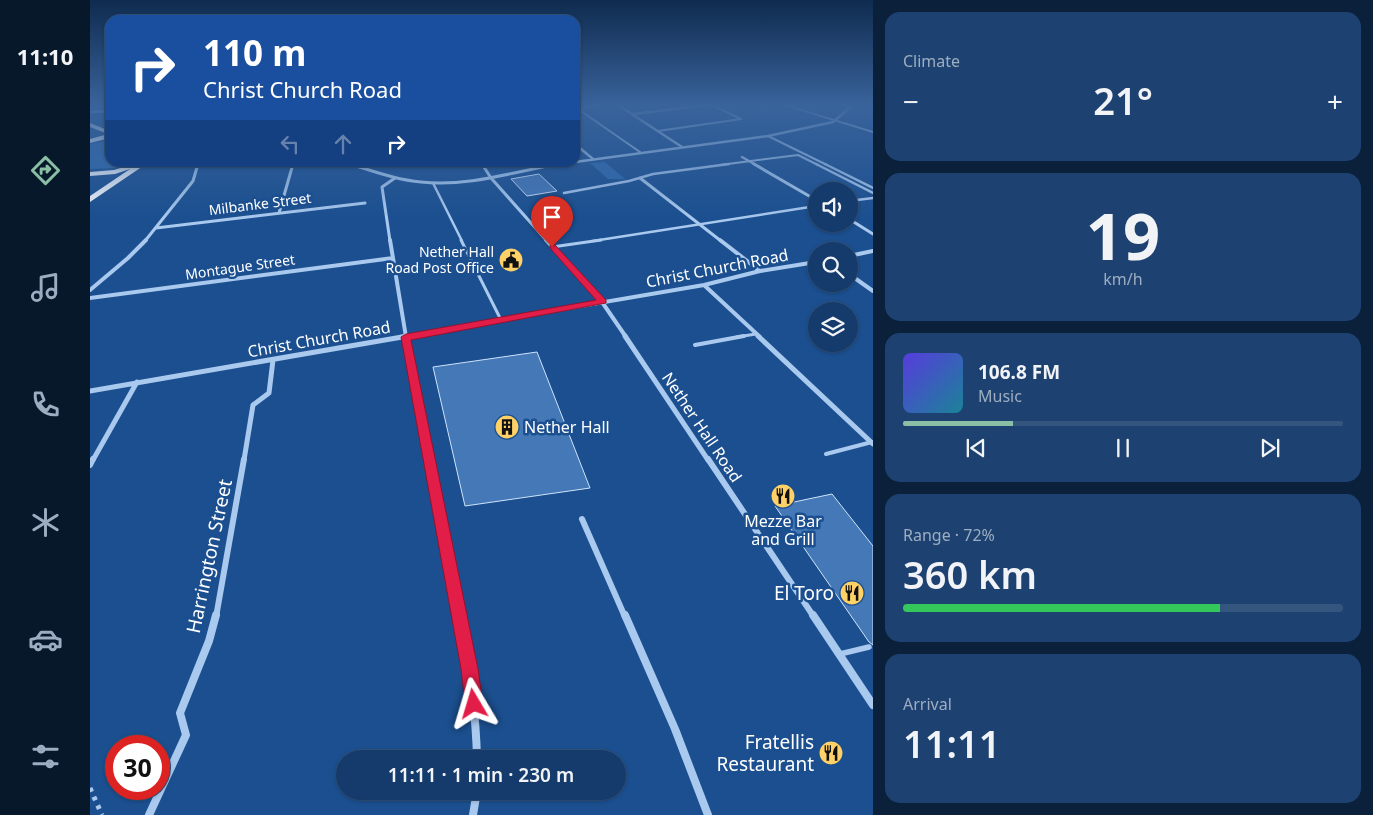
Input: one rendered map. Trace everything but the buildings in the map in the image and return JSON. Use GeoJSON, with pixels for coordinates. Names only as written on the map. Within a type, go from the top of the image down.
{"type":"FeatureCollection","features":[{"type":"Feature","properties":{"kind":"highway"},"geometry":{"type":"LineString","coordinates":[[90,174],[115,172],[130,167]]}},
{"type":"Feature","properties":{"kind":"highway"},"geometry":{"type":"LineString","coordinates":[[90,200],[137,167]]}},
{"type":"Feature","properties":{"kind":"street"},"geometry":{"type":"LineString","coordinates":[[676,143],[682,147]]}},
{"type":"Feature","properties":{"kind":"street"},"geometry":{"type":"LineString","coordinates":[[580,161],[713,143]]}},
{"type":"Feature","properties":{"kind":"street"},"geometry":{"type":"LineString","coordinates":[[580,148],[593,159]]}},
{"type":"Feature","properties":{"kind":"street"},"geometry":{"type":"LineString","coordinates":[[742,157],[808,195]]}},
{"type":"Feature","properties":{"kind":"street"},"geometry":{"type":"LineString","coordinates":[[90,290],[128,258],[156,228],[193,181],[197,167]]}},
{"type":"Feature","properties":{"kind":"street"},"geometry":{"type":"LineString","coordinates":[[279,214],[293,167]]}},
{"type":"Feature","properties":{"kind":"street"},"geometry":{"type":"LineString","coordinates":[[360,167],[395,178],[433,183],[491,178],[541,167]]}},
{"type":"Feature","properties":{"kind":"street","name":"Nether Hall Road"},"geometry":{"type":"LineString","coordinates":[[484,167],[491,178],[602,302],[873,704]]}},
{"type":"Feature","properties":{"kind":"street"},"geometry":{"type":"LineString","coordinates":[[395,178],[382,187],[406,337],[470,669],[476,721],[476,750]]}},
{"type":"Feature","properties":{"kind":"street"},"geometry":{"type":"LineString","coordinates":[[640,178],[760,271]]}},
{"type":"Feature","properties":{"kind":"street","name":"Milbanke Street"},"geometry":{"type":"LineString","coordinates":[[156,228],[366,203]]}},
{"type":"Feature","properties":{"kind":"street"},"geometry":{"type":"LineString","coordinates":[[858,225],[873,234]]}},
{"type":"Feature","properties":{"kind":"street"},"geometry":{"type":"LineString","coordinates":[[858,254],[873,251]]}},
{"type":"Feature","properties":{"kind":"street","name":"Montague Street"},"geometry":{"type":"LineString","coordinates":[[90,298],[393,258]]}},
{"type":"Feature","properties":{"kind":"street","name":"Christ Church Road"},"geometry":{"type":"LineString","coordinates":[[90,391],[704,285],[760,271],[808,263]]}},
{"type":"Feature","properties":{"kind":"street"},"geometry":{"type":"LineString","coordinates":[[858,280],[873,290]]}},
{"type":"Feature","properties":{"kind":"street"},"geometry":{"type":"LineString","coordinates":[[704,285],[872,443]]}},
{"type":"Feature","properties":{"kind":"street","name":"Harrington Street"},"geometry":{"type":"LineString","coordinates":[[149,815],[186,735],[180,712],[209,641],[220,600],[253,405],[269,393],[273,360]]}},
{"type":"Feature","properties":{"kind":"street"},"geometry":{"type":"LineString","coordinates":[[90,465],[137,382]]}},
{"type":"Feature","properties":{"kind":"street"},"geometry":{"type":"LineString","coordinates":[[582,519],[675,729],[708,815]]}},
{"type":"Feature","properties":{"kind":"street"},"geometry":{"type":"LineString","coordinates":[[473,815],[476,800]]}},
{"type":"Feature","properties":{"kind":"lane"},"geometry":{"type":"LineString","coordinates":[[627,143],[640,152]]}},
{"type":"Feature","properties":{"kind":"lane"},"geometry":{"type":"LineString","coordinates":[[782,143],[873,188]]}},
{"type":"Feature","properties":{"kind":"lane"},"geometry":{"type":"LineString","coordinates":[[564,193],[653,174],[800,156],[873,193]]}},
{"type":"Feature","properties":{"kind":"lane"},"geometry":{"type":"LineString","coordinates":[[433,183],[501,320]]}},
{"type":"Feature","properties":{"kind":"lane"},"geometry":{"type":"LineString","coordinates":[[858,200],[873,198]]}},
{"type":"Feature","properties":{"kind":"lane"},"geometry":{"type":"LineString","coordinates":[[552,247],[808,207]]}},
{"type":"Feature","properties":{"kind":"lane"},"geometry":{"type":"LineString","coordinates":[[695,345],[756,334]]}},
{"type":"Feature","properties":{"kind":"lane"},"geometry":{"type":"LineString","coordinates":[[826,454],[872,443]]}},
{"type":"Feature","properties":{"kind":"lane"},"geometry":{"type":"LineString","coordinates":[[839,654],[869,647]]}},
{"type":"Feature","properties":{"kind":"path"},"geometry":{"type":"LineString","coordinates":[[90,788],[102,815]]}},
{"type":"Feature","properties":{"kind":"shaded area"},"geometry":{"type":"Polygon","coordinates":[[[105,143],[105,167],[120,167],[90,169],[90,144],[105,143]]]}},
{"type":"Feature","properties":{"kind":"shaded area"},"geometry":{"type":"Polygon","coordinates":[[[605,162],[625,179],[608,179],[590,163],[605,162]]]}},
{"type":"Feature","properties":{"kind":"place","name":"Nether Hall Road Post Office"},"geometry":{"type":"Point","coordinates":[511,260]}},
{"type":"Feature","properties":{"kind":"place","name":"Nether Hall"},"geometry":{"type":"Point","coordinates":[507,427]}},
{"type":"Feature","properties":{"kind":"place","name":"Mezze Bar and Grill"},"geometry":{"type":"Point","coordinates":[783,496]}},
{"type":"Feature","properties":{"kind":"place","name":"El Toro"},"geometry":{"type":"Point","coordinates":[852,593]}},
{"type":"Feature","properties":{"kind":"place","name":"Fratellis Restaurant"},"geometry":{"type":"Point","coordinates":[831,753]}},
{"type":"Feature","properties":{"kind":"route"},"geometry":{"type":"LineString","coordinates":[[474,704],[470,669],[406,337],[602,302],[552,247]]}}]}
